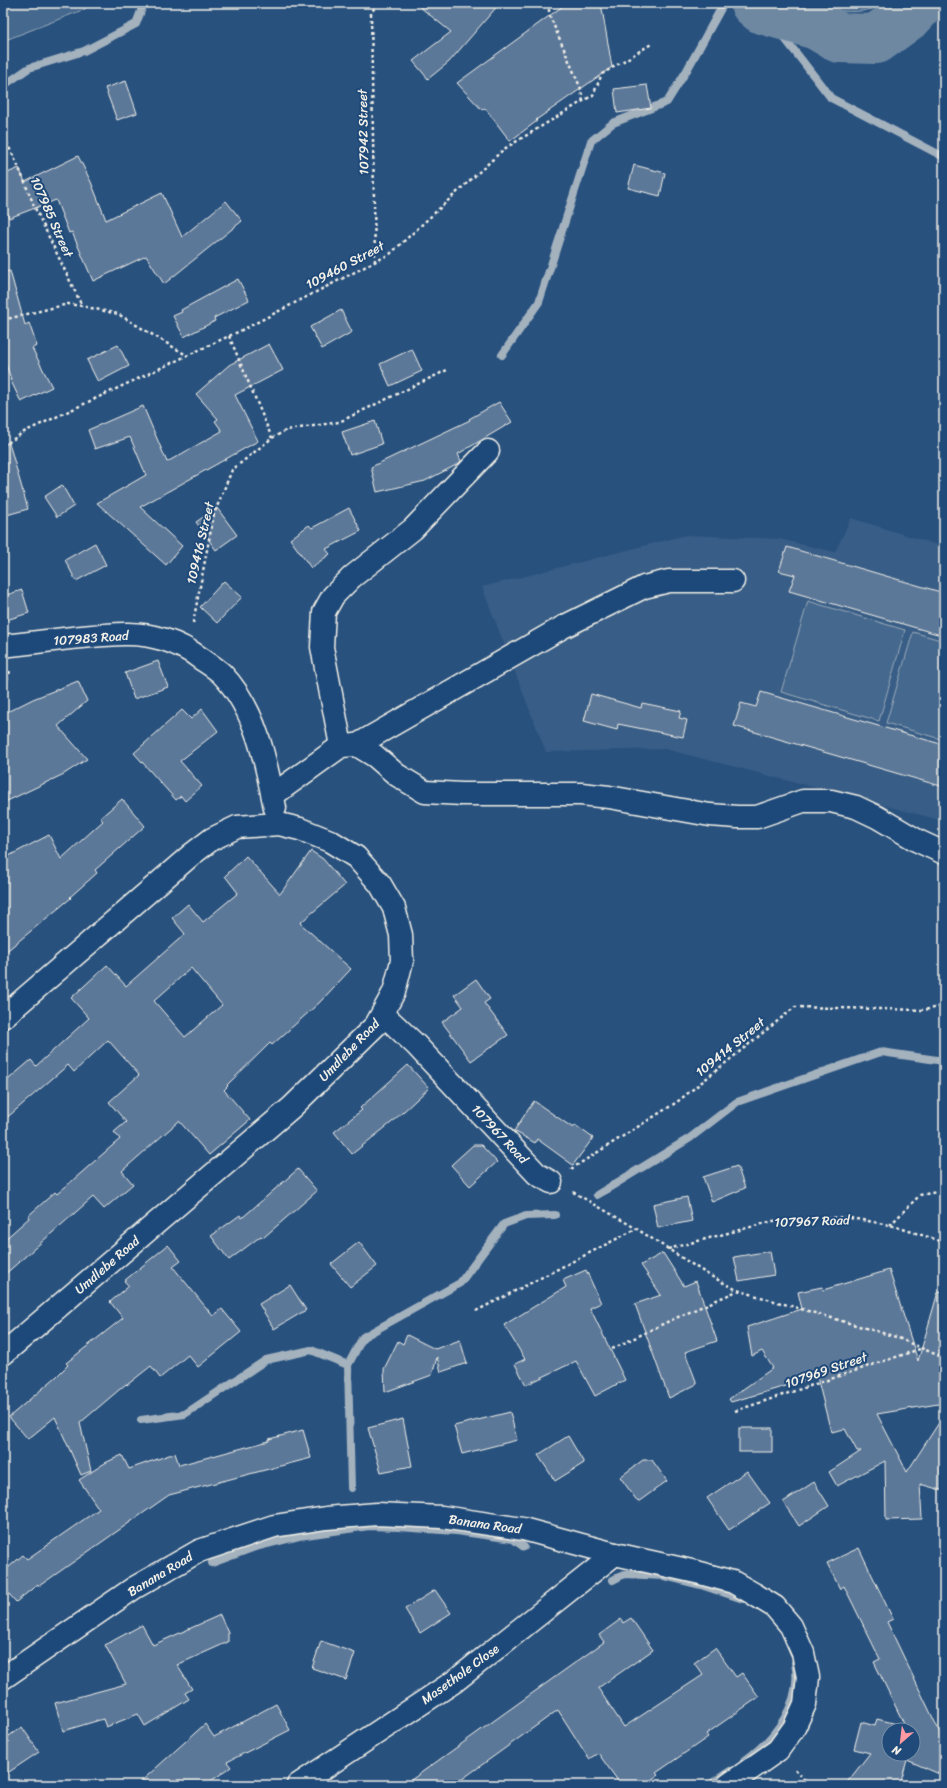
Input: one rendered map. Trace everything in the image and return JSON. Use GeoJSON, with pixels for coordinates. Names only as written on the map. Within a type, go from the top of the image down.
{"type":"FeatureCollection","features":[{"type":"Feature","properties":{"kind":"street"},"geometry":{"type":"LineString","coordinates":[[349,745],[322,647],[324,612],[333,596],[352,577],[413,529],[488,450]]}},
{"type":"Feature","properties":{"kind":"street"},"geometry":{"type":"LineString","coordinates":[[273,795],[349,745],[563,627],[644,587],[669,581],[733,581]]}},
{"type":"Feature","properties":{"kind":"street","name":"107983 Road"},"geometry":{"type":"LineString","coordinates":[[3,646],[125,634],[154,637],[187,649],[221,674],[235,690],[252,724],[265,760],[279,824]]}},
{"type":"Feature","properties":{"kind":"street"},"geometry":{"type":"LineString","coordinates":[[349,745],[376,756],[396,775],[425,792],[462,794],[581,794],[609,797],[710,815],[737,817],[757,817],[803,801],[831,801],[856,808],[877,817],[918,841],[944,853]]}},
{"type":"Feature","properties":{"kind":"street","name":"Umdlebe Road"},"geometry":{"type":"LineString","coordinates":[[3,1017],[191,855],[212,839],[237,828],[279,824],[300,829],[330,841],[356,857],[380,884],[394,908],[401,935],[402,961],[394,992],[376,1025],[292,1107],[3,1354]]}},
{"type":"Feature","properties":{"kind":"street","name":"107967 Road"},"geometry":{"type":"LineString","coordinates":[[383,1014],[416,1045],[537,1174],[551,1182]]}},
{"type":"Feature","properties":{"kind":"street","name":"Banana Road"},"geometry":{"type":"LineString","coordinates":[[3,1678],[134,1588],[199,1551],[274,1526],[326,1518],[377,1514],[442,1517],[523,1529],[615,1554],[696,1572],[733,1582],[775,1607],[791,1626],[803,1653],[808,1677],[805,1704],[794,1728],[778,1750],[728,1785]]}},
{"type":"Feature","properties":{"kind":"street","name":"Masethole Close"},"geometry":{"type":"LineString","coordinates":[[298,1785],[455,1681],[615,1554]]}},
{"type":"Feature","properties":{"kind":"path","name":"107942 Street"},"geometry":{"type":"LineString","coordinates":[[376,262],[371,13],[378,3]]}},
{"type":"Feature","properties":{"kind":"path"},"geometry":{"type":"LineString","coordinates":[[548,3],[549,14],[581,89],[583,102]]}},
{"type":"Feature","properties":{"kind":"path","name":"109460 Street"},"geometry":{"type":"LineString","coordinates":[[3,446],[24,432],[189,356],[390,254],[504,149],[593,95],[602,74],[653,43]]}},
{"type":"Feature","properties":{"kind":"path","name":"107985 Street"},"geometry":{"type":"LineString","coordinates":[[4,137],[19,168],[35,208],[82,306]]}},
{"type":"Feature","properties":{"kind":"path"},"geometry":{"type":"LineString","coordinates":[[3,320],[68,304],[82,306],[118,314],[189,356]]}},
{"type":"Feature","properties":{"kind":"path"},"geometry":{"type":"LineString","coordinates":[[229,336],[272,438]]}},
{"type":"Feature","properties":{"kind":"path","name":"109416 Street"},"geometry":{"type":"LineString","coordinates":[[187,649],[214,514],[232,470],[272,438],[286,430],[339,422],[447,370]]}},
{"type":"Feature","properties":{"kind":"path","name":"109414 Street"},"geometry":{"type":"LineString","coordinates":[[551,1182],[677,1102],[795,1007],[924,1010],[944,1006]]}},
{"type":"Feature","properties":{"kind":"path"},"geometry":{"type":"LineString","coordinates":[[551,1182],[583,1197],[637,1229],[707,1274],[737,1290],[896,1336],[944,1358]]}},
{"type":"Feature","properties":{"kind":"path"},"geometry":{"type":"LineString","coordinates":[[890,1224],[920,1195],[944,1191]]}},
{"type":"Feature","properties":{"kind":"path","name":"107967 Road"},"geometry":{"type":"LineString","coordinates":[[668,1249],[773,1221],[845,1217],[890,1224],[944,1242]]}},
{"type":"Feature","properties":{"kind":"path"},"geometry":{"type":"LineString","coordinates":[[476,1311],[637,1229]]}},
{"type":"Feature","properties":{"kind":"path"},"geometry":{"type":"LineString","coordinates":[[612,1349],[666,1322],[737,1290]]}},
{"type":"Feature","properties":{"kind":"path","name":"107969 Street"},"geometry":{"type":"LineString","coordinates":[[735,1411],[924,1348]]}},
{"type":"Feature","properties":{"kind":"shaded area"},"geometry":{"type":"Polygon","coordinates":[[[3,3],[91,3],[85,9],[3,41],[3,3]]]}},
{"type":"Feature","properties":{"kind":"shaded area"},"geometry":{"type":"Polygon","coordinates":[[[811,3],[883,3],[865,11],[841,11],[824,8],[811,3]]]}},
{"type":"Feature","properties":{"kind":"shaded area"},"geometry":{"type":"Polygon","coordinates":[[[851,518],[944,547],[944,821],[665,749],[546,752],[482,587],[686,535],[779,539],[835,552],[851,518]]]}},
{"type":"Feature","properties":{"kind":"shaded area"},"geometry":{"type":"Polygon","coordinates":[[[808,601],[905,630],[879,721],[781,692],[808,601]]]}},
{"type":"Feature","properties":{"kind":"shaded area"},"geometry":{"type":"Polygon","coordinates":[[[913,632],[944,641],[944,740],[886,723],[913,632]]]}},
{"type":"Feature","properties":{"kind":"building"},"geometry":{"type":"Polygon","coordinates":[[[415,3],[500,3],[449,62],[428,79],[413,61],[451,32],[415,3]]]}},
{"type":"Feature","properties":{"kind":"building"},"geometry":{"type":"Polygon","coordinates":[[[567,3],[601,3],[612,67],[536,120],[537,121],[510,141],[485,108],[482,110],[457,83],[567,3]]]}},
{"type":"Feature","properties":{"kind":"building"},"geometry":{"type":"Polygon","coordinates":[[[126,81],[137,113],[117,120],[105,88],[126,81]]]}},
{"type":"Feature","properties":{"kind":"building"},"geometry":{"type":"Polygon","coordinates":[[[647,85],[651,108],[617,113],[614,89],[647,85]]]}},
{"type":"Feature","properties":{"kind":"building"},"geometry":{"type":"Polygon","coordinates":[[[78,156],[91,182],[106,220],[162,193],[182,237],[226,201],[242,221],[164,284],[146,256],[93,281],[72,232],[69,233],[56,200],[9,218],[3,202],[3,175],[19,168],[25,182],[78,156]]]}},
{"type":"Feature","properties":{"kind":"building"},"geometry":{"type":"Polygon","coordinates":[[[634,165],[665,173],[660,196],[628,188],[634,165]]]}},
{"type":"Feature","properties":{"kind":"building"},"geometry":{"type":"Polygon","coordinates":[[[10,271],[25,325],[29,323],[37,346],[32,348],[52,387],[21,402],[10,379],[3,356],[3,272],[10,271]]]}},
{"type":"Feature","properties":{"kind":"building"},"geometry":{"type":"Polygon","coordinates":[[[238,279],[249,300],[214,318],[215,321],[184,337],[173,316],[182,312],[181,310],[238,279]]]}},
{"type":"Feature","properties":{"kind":"building"},"geometry":{"type":"Polygon","coordinates":[[[341,310],[352,332],[322,349],[310,327],[341,310]]]}},
{"type":"Feature","properties":{"kind":"building"},"geometry":{"type":"Polygon","coordinates":[[[269,344],[283,370],[235,395],[258,441],[140,507],[182,546],[166,565],[97,503],[146,475],[130,437],[95,449],[88,430],[143,406],[167,462],[222,431],[215,421],[218,419],[196,394],[229,365],[269,344]]]}},
{"type":"Feature","properties":{"kind":"building"},"geometry":{"type":"Polygon","coordinates":[[[118,345],[129,366],[98,382],[87,360],[118,345]]]}},
{"type":"Feature","properties":{"kind":"building"},"geometry":{"type":"Polygon","coordinates":[[[412,349],[422,371],[390,386],[380,364],[412,349]]]}},
{"type":"Feature","properties":{"kind":"building"},"geometry":{"type":"Polygon","coordinates":[[[499,402],[512,422],[458,454],[461,461],[458,464],[425,481],[377,492],[371,467],[470,420],[469,419],[499,402]]]}},
{"type":"Feature","properties":{"kind":"building"},"geometry":{"type":"Polygon","coordinates":[[[375,421],[382,444],[350,455],[342,432],[375,421]]]}},
{"type":"Feature","properties":{"kind":"building"},"geometry":{"type":"Polygon","coordinates":[[[9,443],[28,509],[3,516],[3,444],[9,443]]]}},
{"type":"Feature","properties":{"kind":"building"},"geometry":{"type":"Polygon","coordinates":[[[62,485],[74,506],[57,517],[44,497],[62,485]]]}},
{"type":"Feature","properties":{"kind":"building"},"geometry":{"type":"Polygon","coordinates":[[[217,508],[237,535],[216,550],[196,522],[217,508]]]}},
{"type":"Feature","properties":{"kind":"building"},"geometry":{"type":"Polygon","coordinates":[[[349,508],[361,531],[326,549],[330,554],[311,568],[290,539],[309,525],[312,528],[349,508]]]}},
{"type":"Feature","properties":{"kind":"building"},"geometry":{"type":"Polygon","coordinates":[[[95,543],[106,565],[76,581],[65,560],[95,543]]]}},
{"type":"Feature","properties":{"kind":"building"},"geometry":{"type":"Polygon","coordinates":[[[787,547],[944,593],[944,636],[789,591],[795,575],[779,571],[787,547]]]}},
{"type":"Feature","properties":{"kind":"building"},"geometry":{"type":"Polygon","coordinates":[[[224,581],[242,597],[217,623],[200,607],[224,581]]]}},
{"type":"Feature","properties":{"kind":"building"},"geometry":{"type":"Polygon","coordinates":[[[22,590],[29,613],[3,621],[3,596],[22,590]]]}},
{"type":"Feature","properties":{"kind":"building"},"geometry":{"type":"Polygon","coordinates":[[[158,661],[168,687],[134,699],[125,673],[158,661]]]}},
{"type":"Feature","properties":{"kind":"building"},"geometry":{"type":"Polygon","coordinates":[[[78,681],[87,701],[58,726],[87,759],[64,774],[3,803],[3,714],[33,699],[78,681]]]}},
{"type":"Feature","properties":{"kind":"building"},"geometry":{"type":"Polygon","coordinates":[[[761,692],[944,745],[944,787],[734,726],[741,703],[756,707],[761,692]]]}},
{"type":"Feature","properties":{"kind":"building"},"geometry":{"type":"Polygon","coordinates":[[[591,694],[641,708],[642,703],[681,711],[679,718],[687,720],[683,737],[618,724],[617,730],[584,721],[591,694]]]}},
{"type":"Feature","properties":{"kind":"building"},"geometry":{"type":"Polygon","coordinates":[[[202,709],[218,731],[180,761],[202,786],[185,801],[181,796],[176,800],[134,753],[182,710],[191,719],[202,709]]]}},
{"type":"Feature","properties":{"kind":"building"},"geometry":{"type":"Polygon","coordinates":[[[122,799],[145,826],[95,870],[97,873],[70,897],[71,898],[3,954],[3,859],[49,835],[61,859],[103,821],[100,818],[122,799]]]}},
{"type":"Feature","properties":{"kind":"building"},"geometry":{"type":"Polygon","coordinates":[[[311,851],[323,859],[345,885],[300,923],[351,969],[319,1003],[272,1045],[270,1043],[227,1085],[228,1086],[224,1090],[250,1120],[209,1155],[179,1121],[122,1171],[133,1184],[104,1209],[93,1197],[3,1276],[3,1241],[55,1192],[57,1194],[120,1139],[114,1132],[126,1122],[109,1102],[139,1075],[108,1040],[74,1072],[68,1065],[3,1121],[3,1084],[31,1060],[36,1066],[89,1018],[71,998],[107,965],[126,986],[185,934],[172,918],[188,904],[203,922],[238,893],[225,876],[246,856],[280,894],[311,851]],[[191,968],[154,1001],[185,1037],[222,1005],[191,968]]]}},
{"type":"Feature","properties":{"kind":"building"},"geometry":{"type":"Polygon","coordinates":[[[476,979],[490,999],[484,1003],[508,1035],[471,1061],[442,1022],[463,1007],[454,995],[476,979]]]}},
{"type":"Feature","properties":{"kind":"building"},"geometry":{"type":"Polygon","coordinates":[[[408,1065],[429,1088],[391,1123],[352,1154],[334,1132],[362,1110],[360,1108],[408,1065]]]}},
{"type":"Feature","properties":{"kind":"building"},"geometry":{"type":"Polygon","coordinates":[[[534,1101],[573,1128],[575,1125],[593,1138],[573,1165],[537,1139],[535,1143],[514,1131],[534,1101]]]}},
{"type":"Feature","properties":{"kind":"building"},"geometry":{"type":"Polygon","coordinates":[[[473,1145],[481,1145],[497,1162],[470,1186],[451,1165],[473,1145]]]}},
{"type":"Feature","properties":{"kind":"building"},"geometry":{"type":"Polygon","coordinates":[[[737,1166],[745,1188],[712,1202],[703,1177],[737,1166]]]}},
{"type":"Feature","properties":{"kind":"building"},"geometry":{"type":"Polygon","coordinates":[[[298,1169],[317,1191],[263,1238],[261,1236],[229,1260],[211,1236],[240,1215],[242,1218],[298,1169]]]}},
{"type":"Feature","properties":{"kind":"building"},"geometry":{"type":"Polygon","coordinates":[[[687,1197],[692,1221],[658,1228],[653,1204],[687,1197]]]}},
{"type":"Feature","properties":{"kind":"building"},"geometry":{"type":"Polygon","coordinates":[[[359,1242],[377,1266],[350,1287],[331,1264],[359,1242]]]}},
{"type":"Feature","properties":{"kind":"building"},"geometry":{"type":"Polygon","coordinates":[[[168,1245],[181,1261],[173,1267],[213,1316],[222,1309],[241,1332],[198,1367],[188,1355],[160,1378],[151,1366],[127,1385],[126,1384],[80,1423],[91,1471],[81,1475],[55,1417],[28,1439],[9,1417],[56,1377],[68,1365],[66,1363],[123,1318],[110,1302],[129,1286],[124,1281],[168,1245]]]}},
{"type":"Feature","properties":{"kind":"building"},"geometry":{"type":"Polygon","coordinates":[[[770,1251],[774,1275],[739,1281],[734,1257],[770,1251]]]}},
{"type":"Feature","properties":{"kind":"building"},"geometry":{"type":"Polygon","coordinates":[[[663,1253],[684,1286],[696,1281],[717,1341],[685,1352],[697,1384],[669,1398],[635,1304],[661,1295],[641,1265],[663,1253]]]}},
{"type":"Feature","properties":{"kind":"building"},"geometry":{"type":"Polygon","coordinates":[[[586,1270],[601,1303],[590,1308],[625,1380],[595,1396],[576,1361],[526,1385],[515,1364],[525,1359],[504,1325],[566,1287],[563,1280],[586,1270]]]}},
{"type":"Feature","properties":{"kind":"building"},"geometry":{"type":"Polygon","coordinates":[[[889,1270],[918,1361],[938,1292],[944,1293],[944,1403],[877,1414],[907,1472],[944,1415],[944,1491],[920,1484],[922,1519],[886,1520],[885,1461],[837,1486],[829,1472],[861,1451],[857,1451],[845,1429],[831,1432],[817,1377],[731,1402],[729,1399],[773,1368],[762,1351],[752,1356],[747,1327],[802,1309],[798,1292],[822,1287],[823,1290],[889,1270]]]}},
{"type":"Feature","properties":{"kind":"building"},"geometry":{"type":"Polygon","coordinates":[[[290,1285],[306,1310],[274,1329],[259,1304],[290,1285]]]}},
{"type":"Feature","properties":{"kind":"building"},"geometry":{"type":"Polygon","coordinates":[[[407,1335],[435,1349],[460,1340],[467,1363],[441,1372],[437,1357],[432,1375],[385,1392],[384,1369],[398,1341],[403,1344],[407,1335]]]}},
{"type":"Feature","properties":{"kind":"building"},"geometry":{"type":"Polygon","coordinates":[[[510,1412],[517,1440],[462,1454],[454,1426],[510,1412]]]}},
{"type":"Feature","properties":{"kind":"building"},"geometry":{"type":"Polygon","coordinates":[[[403,1419],[412,1466],[381,1472],[368,1428],[403,1419]]]}},
{"type":"Feature","properties":{"kind":"building"},"geometry":{"type":"Polygon","coordinates":[[[739,1428],[772,1428],[772,1452],[739,1452],[739,1428]]]}},
{"type":"Feature","properties":{"kind":"building"},"geometry":{"type":"Polygon","coordinates":[[[303,1430],[311,1458],[169,1495],[39,1586],[38,1584],[16,1602],[3,1587],[3,1572],[23,1555],[27,1559],[99,1509],[79,1480],[105,1463],[122,1455],[129,1469],[175,1453],[179,1465],[269,1441],[269,1439],[303,1430]]]}},
{"type":"Feature","properties":{"kind":"building"},"geometry":{"type":"Polygon","coordinates":[[[568,1436],[584,1463],[555,1481],[538,1455],[568,1436]]]}},
{"type":"Feature","properties":{"kind":"building"},"geometry":{"type":"Polygon","coordinates":[[[643,1460],[652,1460],[667,1481],[638,1502],[620,1477],[643,1460]]]}},
{"type":"Feature","properties":{"kind":"building"},"geometry":{"type":"Polygon","coordinates":[[[747,1471],[770,1503],[729,1530],[707,1498],[747,1471]]]}},
{"type":"Feature","properties":{"kind":"building"},"geometry":{"type":"Polygon","coordinates":[[[814,1482],[829,1506],[799,1526],[783,1502],[814,1482]]]}},
{"type":"Feature","properties":{"kind":"building"},"geometry":{"type":"Polygon","coordinates":[[[859,1548],[893,1619],[887,1622],[944,1741],[944,1776],[912,1762],[921,1762],[921,1722],[903,1722],[874,1662],[880,1659],[844,1586],[840,1589],[827,1563],[859,1548]]]}},
{"type":"Feature","properties":{"kind":"building"},"geometry":{"type":"Polygon","coordinates":[[[435,1590],[451,1613],[420,1633],[405,1609],[435,1590]]]}},
{"type":"Feature","properties":{"kind":"building"},"geometry":{"type":"Polygon","coordinates":[[[220,1615],[228,1633],[228,1642],[177,1665],[192,1689],[185,1693],[189,1699],[145,1726],[138,1714],[106,1727],[103,1719],[63,1731],[55,1703],[126,1684],[105,1645],[142,1625],[153,1645],[220,1615]]]}},
{"type":"Feature","properties":{"kind":"building"},"geometry":{"type":"Polygon","coordinates":[[[631,1618],[653,1650],[598,1688],[624,1727],[703,1675],[694,1663],[715,1648],[736,1677],[742,1673],[759,1697],[706,1734],[708,1737],[656,1773],[658,1775],[644,1785],[621,1785],[598,1753],[589,1759],[558,1710],[454,1785],[404,1785],[604,1642],[599,1635],[621,1619],[623,1623],[631,1618]]]}},
{"type":"Feature","properties":{"kind":"building"},"geometry":{"type":"Polygon","coordinates":[[[321,1641],[355,1653],[346,1680],[312,1668],[321,1641]]]}},
{"type":"Feature","properties":{"kind":"building"},"geometry":{"type":"Polygon","coordinates":[[[276,1704],[290,1730],[227,1762],[231,1767],[205,1785],[137,1785],[205,1724],[214,1737],[276,1704]]]}},
{"type":"Feature","properties":{"kind":"building"},"geometry":{"type":"Polygon","coordinates":[[[877,1719],[889,1722],[881,1722],[881,1762],[906,1762],[900,1785],[845,1785],[870,1753],[854,1749],[861,1722],[875,1726],[877,1719]]]}},
{"type":"Feature","properties":{"kind":"building"},"geometry":{"type":"Polygon","coordinates":[[[22,1727],[39,1752],[3,1776],[3,1740],[22,1727]]]}},
{"type":"Feature","properties":{"kind":"waterway"},"geometry":{"type":"LineString","coordinates":[[3,86],[29,68],[84,51],[136,24],[144,3]]}},
{"type":"Feature","properties":{"kind":"waterway"},"geometry":{"type":"LineString","coordinates":[[502,355],[539,302],[591,141],[613,123],[667,102],[687,70],[724,3]]}},
{"type":"Feature","properties":{"kind":"waterway"},"geometry":{"type":"LineString","coordinates":[[755,3],[762,9],[817,25],[839,38],[876,39],[909,15],[920,3]]}},
{"type":"Feature","properties":{"kind":"waterway"},"geometry":{"type":"LineString","coordinates":[[762,9],[831,98],[944,157]]}},
{"type":"Feature","properties":{"kind":"waterway"},"geometry":{"type":"LineString","coordinates":[[597,1195],[690,1138],[737,1102],[881,1052],[944,1061]]}},
{"type":"Feature","properties":{"kind":"waterway"},"geometry":{"type":"LineString","coordinates":[[351,1488],[348,1365],[363,1337],[460,1283],[504,1224],[526,1216],[555,1215]]}},
{"type":"Feature","properties":{"kind":"waterway"},"geometry":{"type":"LineString","coordinates":[[141,1420],[185,1414],[266,1360],[311,1350],[348,1365]]}},
{"type":"Feature","properties":{"kind":"waterway"},"geometry":{"type":"LineString","coordinates":[[212,1563],[255,1547],[299,1536],[369,1526],[456,1531],[513,1539],[524,1547]]}},
{"type":"Feature","properties":{"kind":"waterway"},"geometry":{"type":"LineString","coordinates":[[613,1580],[624,1574],[665,1576],[701,1585],[743,1599]]}},
{"type":"Feature","properties":{"kind":"waterway"},"geometry":{"type":"LineString","coordinates":[[744,1761],[776,1731],[791,1706],[795,1692],[795,1663]]}},
{"type":"Feature","properties":{"kind":"waterway"},"geometry":{"type":"LineString","coordinates":[[709,1785],[730,1771]]}}]}
